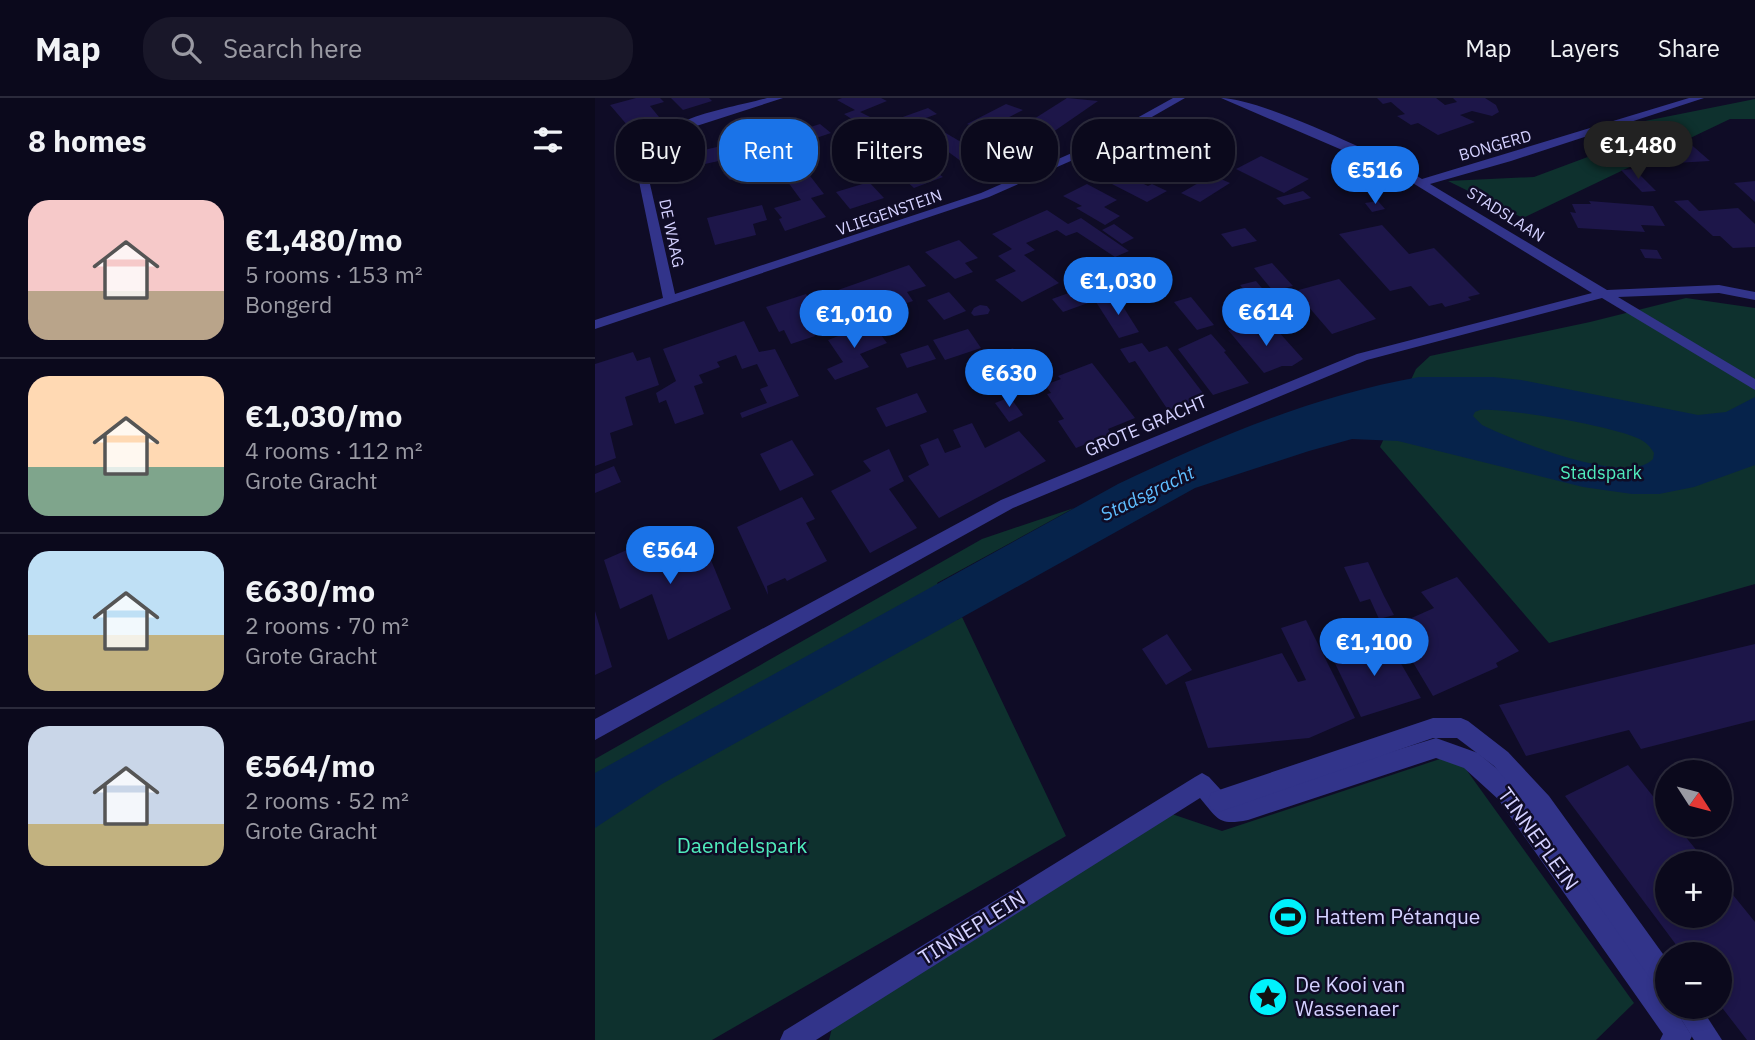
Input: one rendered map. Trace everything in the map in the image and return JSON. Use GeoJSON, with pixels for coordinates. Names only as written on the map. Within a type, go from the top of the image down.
{"type":"FeatureCollection","features":[{"type":"Feature","properties":{"kind":"street","name":"DE WAAG"},"geometry":{"type":"LineString","coordinates":[[670,301],[640,162],[642,152],[650,142],[674,129],[778,98]]}},
{"type":"Feature","properties":{"kind":"street","name":"VLIEGENSTEIN"},"geometry":{"type":"LineString","coordinates":[[595,325],[985,195],[1085,151],[1180,98]]}},
{"type":"Feature","properties":{"kind":"street","name":"STADSLAAN"},"geometry":{"type":"LineString","coordinates":[[1226,98],[1330,139],[1420,183],[1755,385]]}},
{"type":"Feature","properties":{"kind":"street","name":"BONGERD"},"geometry":{"type":"LineString","coordinates":[[1420,183],[1507,159],[1699,98]]}},
{"type":"Feature","properties":{"kind":"street","name":"GROTE GRACHT"},"geometry":{"type":"LineString","coordinates":[[595,730],[1007,504],[1362,357],[1602,294],[1719,289],[1755,296]]}},
{"type":"Feature","properties":{"kind":"street","name":"TINNEPLEIN"},"geometry":{"type":"LineString","coordinates":[[1219,801],[1433,728],[1461,728],[1501,759],[1541,804],[1655,964]]}},
{"type":"Feature","properties":{"kind":"street","name":"TINNEPLEIN"},"geometry":{"type":"LineString","coordinates":[[793,1040],[1202,784],[1227,813],[1248,809],[1436,748],[1471,760],[1506,791],[1679,1036],[1673,1040]]}},
{"type":"Feature","properties":{"kind":"street"},"geometry":{"type":"LineString","coordinates":[[1694,1019],[1709,1040]]}},
{"type":"Feature","properties":{"kind":"green space"},"geometry":{"type":"Polygon","coordinates":[[[1755,99],[1755,119],[1730,119],[1523,218],[1448,181],[1534,177],[1652,133],[1635,123],[1755,99]]]}},
{"type":"Feature","properties":{"kind":"green space","name":"Stadspark"},"geometry":{"type":"Polygon","coordinates":[[[1686,298],[1755,308],[1755,584],[1549,643],[1380,447],[1416,369],[1430,356],[1590,322],[1686,298]]]}},
{"type":"Feature","properties":{"kind":"green space","name":"Daendelspark"},"geometry":{"type":"Polygon","coordinates":[[[1074,508],[937,583],[957,620],[962,617],[1066,836],[712,1040],[595,1040],[595,759],[982,539],[1074,508]]]}},
{"type":"Feature","properties":{"kind":"green space","name":"Hattem Pétanque"},"geometry":{"type":"Polygon","coordinates":[[[1455,754],[1634,1003],[1596,1040],[829,1040],[832,1028],[1166,812],[1222,831],[1455,754]]]}},
{"type":"Feature","properties":{"kind":"water","name":"Stadsgracht"},"geometry":{"type":"Polygon","coordinates":[[[1419,377],[1493,377],[1521,380],[1698,415],[1726,412],[1755,397],[1755,465],[1694,487],[1659,494],[1632,494],[1583,487],[1398,441],[1352,439],[1309,451],[1195,488],[662,784],[595,828],[595,773],[1118,484],[1265,420],[1380,385],[1419,377]],[[1480,410],[1473,416],[1482,425],[1543,450],[1596,465],[1620,468],[1639,466],[1653,459],[1654,453],[1643,441],[1612,430],[1480,410]]]}},
{"type":"Feature","properties":{"kind":"building"},"geometry":{"type":"Polygon","coordinates":[[[636,98],[660,98],[664,102],[650,106],[659,117],[652,119],[622,119],[610,105],[636,98]]]}},
{"type":"Feature","properties":{"kind":"building"},"geometry":{"type":"Polygon","coordinates":[[[671,98],[709,98],[712,101],[683,110],[671,98]]]}},
{"type":"Feature","properties":{"kind":"building"},"geometry":{"type":"Polygon","coordinates":[[[881,98],[887,101],[860,112],[874,119],[852,119],[844,114],[855,110],[837,100],[881,98]]]}},
{"type":"Feature","properties":{"kind":"building"},"geometry":{"type":"Polygon","coordinates":[[[1067,98],[1098,101],[1058,129],[1058,119],[1034,119],[1067,98]]]}},
{"type":"Feature","properties":{"kind":"building"},"geometry":{"type":"Polygon","coordinates":[[[1377,98],[1436,98],[1445,105],[1457,102],[1453,98],[1485,98],[1496,105],[1499,112],[1492,116],[1472,111],[1460,115],[1475,122],[1438,135],[1418,123],[1411,125],[1397,116],[1405,114],[1391,102],[1383,104],[1377,98]]]}},
{"type":"Feature","properties":{"kind":"building"},"geometry":{"type":"Polygon","coordinates":[[[1006,104],[1023,110],[1006,119],[977,119],[1006,104]]]}},
{"type":"Feature","properties":{"kind":"building"},"geometry":{"type":"Polygon","coordinates":[[[928,108],[937,114],[923,119],[900,118],[928,108]]]}},
{"type":"Feature","properties":{"kind":"building"},"geometry":{"type":"Polygon","coordinates":[[[820,124],[831,133],[818,137],[818,125],[820,124]]]}},
{"type":"Feature","properties":{"kind":"building"},"geometry":{"type":"Polygon","coordinates":[[[947,134],[961,142],[961,161],[947,151],[947,134]]]}},
{"type":"Feature","properties":{"kind":"building"},"geometry":{"type":"Polygon","coordinates":[[[1687,141],[1710,161],[1675,163],[1656,153],[1687,141]]]}},
{"type":"Feature","properties":{"kind":"building"},"geometry":{"type":"Polygon","coordinates":[[[719,147],[719,161],[705,164],[705,150],[719,147]]]}},
{"type":"Feature","properties":{"kind":"building"},"geometry":{"type":"Polygon","coordinates":[[[1261,156],[1309,179],[1284,193],[1236,169],[1261,156]]]}},
{"type":"Feature","properties":{"kind":"building"},"geometry":{"type":"Polygon","coordinates":[[[1634,169],[1656,191],[1642,192],[1621,170],[1634,169]]]}},
{"type":"Feature","properties":{"kind":"building"},"geometry":{"type":"Polygon","coordinates":[[[1755,181],[1755,202],[1734,183],[1755,181]]]}},
{"type":"Feature","properties":{"kind":"building"},"geometry":{"type":"Polygon","coordinates":[[[788,182],[815,182],[824,194],[811,198],[826,217],[785,231],[779,219],[782,218],[774,208],[801,200],[788,182]]]}},
{"type":"Feature","properties":{"kind":"building"},"geometry":{"type":"Polygon","coordinates":[[[869,182],[884,198],[850,209],[836,192],[869,182]]]}},
{"type":"Feature","properties":{"kind":"building"},"geometry":{"type":"Polygon","coordinates":[[[907,182],[930,182],[914,188],[907,182]]]}},
{"type":"Feature","properties":{"kind":"building"},"geometry":{"type":"Polygon","coordinates":[[[1140,182],[1167,191],[1147,202],[1112,184],[1140,182]]]}},
{"type":"Feature","properties":{"kind":"building"},"geometry":{"type":"Polygon","coordinates":[[[1200,182],[1230,183],[1200,202],[1181,193],[1200,182]]]}},
{"type":"Feature","properties":{"kind":"building"},"geometry":{"type":"Polygon","coordinates":[[[1087,184],[1117,200],[1104,207],[1120,216],[1105,225],[1076,208],[1082,206],[1063,196],[1087,184]]]}},
{"type":"Feature","properties":{"kind":"building"},"geometry":{"type":"Polygon","coordinates":[[[1303,191],[1311,198],[1284,205],[1276,198],[1303,191]]]}},
{"type":"Feature","properties":{"kind":"building"},"geometry":{"type":"Polygon","coordinates":[[[1688,200],[1699,211],[1738,208],[1755,224],[1755,247],[1733,248],[1720,236],[1713,236],[1674,201],[1688,200]]]}},
{"type":"Feature","properties":{"kind":"building"},"geometry":{"type":"Polygon","coordinates":[[[1378,201],[1385,209],[1372,212],[1365,203],[1378,201]]]}},
{"type":"Feature","properties":{"kind":"building"},"geometry":{"type":"Polygon","coordinates":[[[1589,201],[1653,206],[1665,226],[1641,225],[1645,232],[1578,228],[1570,212],[1576,213],[1572,204],[1591,204],[1589,201]]]}},
{"type":"Feature","properties":{"kind":"building"},"geometry":{"type":"Polygon","coordinates":[[[762,205],[767,220],[753,224],[756,235],[715,245],[707,218],[762,205]]]}},
{"type":"Feature","properties":{"kind":"building"},"geometry":{"type":"Polygon","coordinates":[[[1047,210],[1068,224],[1081,218],[1129,251],[1115,257],[1077,232],[1066,236],[1057,230],[1026,243],[1035,250],[1024,255],[1059,283],[1022,302],[995,280],[1016,271],[998,256],[1012,249],[992,234],[1047,210]]]}},
{"type":"Feature","properties":{"kind":"building"},"geometry":{"type":"Polygon","coordinates":[[[1114,224],[1134,238],[1122,244],[1102,230],[1114,224]]]}},
{"type":"Feature","properties":{"kind":"building"},"geometry":{"type":"Polygon","coordinates":[[[1382,225],[1409,254],[1434,248],[1480,294],[1468,297],[1471,300],[1445,307],[1442,303],[1429,306],[1411,286],[1390,291],[1339,234],[1382,225]]]}},
{"type":"Feature","properties":{"kind":"building"},"geometry":{"type":"Polygon","coordinates":[[[1245,228],[1257,241],[1232,247],[1221,234],[1245,228]]]}},
{"type":"Feature","properties":{"kind":"building"},"geometry":{"type":"Polygon","coordinates":[[[959,240],[978,258],[965,263],[973,272],[955,279],[925,252],[959,240]]]}},
{"type":"Feature","properties":{"kind":"building"},"geometry":{"type":"Polygon","coordinates":[[[1640,249],[1657,250],[1662,259],[1645,258],[1640,249]]]}},
{"type":"Feature","properties":{"kind":"building"},"geometry":{"type":"Polygon","coordinates":[[[1272,263],[1293,286],[1273,291],[1254,268],[1272,263]]]}},
{"type":"Feature","properties":{"kind":"building"},"geometry":{"type":"Polygon","coordinates":[[[909,265],[926,286],[907,292],[913,301],[881,312],[875,303],[852,312],[838,290],[909,265]]]}},
{"type":"Feature","properties":{"kind":"building"},"geometry":{"type":"Polygon","coordinates":[[[1339,279],[1376,319],[1332,334],[1295,291],[1339,279]]]}},
{"type":"Feature","properties":{"kind":"building"},"geometry":{"type":"Polygon","coordinates":[[[1256,281],[1278,307],[1263,312],[1240,285],[1256,281]]]}},
{"type":"Feature","properties":{"kind":"building"},"geometry":{"type":"Polygon","coordinates":[[[1077,290],[1088,303],[1063,312],[1052,299],[1077,290]]]}},
{"type":"Feature","properties":{"kind":"building"},"geometry":{"type":"Polygon","coordinates":[[[949,292],[966,311],[944,320],[927,300],[949,292]]]}},
{"type":"Feature","properties":{"kind":"building"},"geometry":{"type":"Polygon","coordinates":[[[806,294],[820,318],[807,322],[815,336],[791,344],[784,330],[779,332],[766,307],[806,294]]]}},
{"type":"Feature","properties":{"kind":"building"},"geometry":{"type":"Polygon","coordinates":[[[1117,297],[1139,332],[1119,338],[1096,302],[1117,297]]]}},
{"type":"Feature","properties":{"kind":"building"},"geometry":{"type":"Polygon","coordinates":[[[1191,297],[1214,325],[1197,330],[1174,302],[1191,297]]]}},
{"type":"Feature","properties":{"kind":"building"},"geometry":{"type":"Polygon","coordinates":[[[980,305],[987,306],[990,310],[988,314],[974,316],[971,313],[980,305]]]}},
{"type":"Feature","properties":{"kind":"building"},"geometry":{"type":"Polygon","coordinates":[[[744,321],[759,352],[775,349],[799,396],[742,418],[740,413],[767,403],[760,389],[768,386],[757,364],[742,369],[736,355],[717,362],[720,367],[699,375],[703,383],[694,386],[704,414],[675,424],[666,400],[659,403],[656,393],[676,381],[663,349],[744,321]]]}},
{"type":"Feature","properties":{"kind":"building"},"geometry":{"type":"Polygon","coordinates":[[[872,323],[887,343],[860,354],[869,367],[835,380],[827,369],[843,362],[828,340],[872,323]]]}},
{"type":"Feature","properties":{"kind":"building"},"geometry":{"type":"Polygon","coordinates":[[[1248,324],[1259,336],[1277,330],[1303,359],[1292,366],[1282,366],[1264,373],[1228,330],[1248,324]]]}},
{"type":"Feature","properties":{"kind":"building"},"geometry":{"type":"Polygon","coordinates":[[[968,329],[981,348],[945,360],[933,340],[968,329]]]}},
{"type":"Feature","properties":{"kind":"building"},"geometry":{"type":"Polygon","coordinates":[[[1211,334],[1249,383],[1213,395],[1178,349],[1211,334]]]}},
{"type":"Feature","properties":{"kind":"building"},"geometry":{"type":"Polygon","coordinates":[[[1142,343],[1149,352],[1167,346],[1206,397],[1168,410],[1135,361],[1129,363],[1120,349],[1142,343]]]}},
{"type":"Feature","properties":{"kind":"building"},"geometry":{"type":"Polygon","coordinates":[[[928,345],[936,359],[907,368],[900,354],[928,345]]]}},
{"type":"Feature","properties":{"kind":"building"},"geometry":{"type":"Polygon","coordinates":[[[1013,348],[1036,380],[1011,389],[989,357],[1013,348]]]}},
{"type":"Feature","properties":{"kind":"building"},"geometry":{"type":"Polygon","coordinates":[[[633,352],[637,361],[650,357],[659,385],[625,397],[633,425],[610,433],[616,458],[595,466],[595,364],[633,352]]]}},
{"type":"Feature","properties":{"kind":"building"},"geometry":{"type":"Polygon","coordinates":[[[1092,363],[1135,418],[1108,429],[1111,434],[1076,448],[1058,421],[1064,419],[1047,394],[1051,393],[1045,385],[1061,379],[1058,376],[1092,363]]]}},
{"type":"Feature","properties":{"kind":"building"},"geometry":{"type":"Polygon","coordinates":[[[917,393],[927,412],[886,427],[876,408],[917,393]]]}},
{"type":"Feature","properties":{"kind":"building"},"geometry":{"type":"Polygon","coordinates":[[[1010,397],[1023,415],[1009,422],[995,403],[1010,397]]]}},
{"type":"Feature","properties":{"kind":"building"},"geometry":{"type":"Polygon","coordinates":[[[972,423],[985,448],[1019,431],[1046,461],[939,518],[908,476],[929,465],[920,445],[938,438],[945,453],[961,447],[953,430],[972,423]]]}},
{"type":"Feature","properties":{"kind":"building"},"geometry":{"type":"Polygon","coordinates":[[[792,440],[814,475],[780,491],[760,454],[792,440]]]}},
{"type":"Feature","properties":{"kind":"building"},"geometry":{"type":"Polygon","coordinates":[[[889,449],[904,481],[889,489],[917,528],[870,553],[831,491],[871,471],[863,461],[889,449]]]}},
{"type":"Feature","properties":{"kind":"building"},"geometry":{"type":"Polygon","coordinates":[[[614,466],[621,482],[595,493],[595,474],[614,466]]]}},
{"type":"Feature","properties":{"kind":"building"},"geometry":{"type":"Polygon","coordinates":[[[802,497],[815,519],[806,523],[827,561],[787,581],[785,578],[767,586],[768,595],[737,527],[802,497]]]}},
{"type":"Feature","properties":{"kind":"building"},"geometry":{"type":"Polygon","coordinates":[[[645,542],[654,565],[704,543],[731,609],[668,640],[652,594],[620,609],[604,560],[645,542]]]}},
{"type":"Feature","properties":{"kind":"building"},"geometry":{"type":"Polygon","coordinates":[[[1368,562],[1394,615],[1379,619],[1370,599],[1360,602],[1344,567],[1368,562]]]}},
{"type":"Feature","properties":{"kind":"building"},"geometry":{"type":"Polygon","coordinates":[[[1457,577],[1519,651],[1496,663],[1498,667],[1433,696],[1411,659],[1426,651],[1407,620],[1434,608],[1421,592],[1457,577]]]}},
{"type":"Feature","properties":{"kind":"building"},"geometry":{"type":"Polygon","coordinates":[[[595,611],[612,667],[595,675],[595,611]]]}},
{"type":"Feature","properties":{"kind":"building"},"geometry":{"type":"Polygon","coordinates":[[[1306,620],[1355,718],[1309,738],[1208,748],[1185,682],[1282,653],[1298,682],[1306,680],[1281,628],[1306,620]]]}},
{"type":"Feature","properties":{"kind":"building"},"geometry":{"type":"Polygon","coordinates":[[[1167,634],[1192,670],[1166,685],[1142,649],[1167,634]]]}},
{"type":"Feature","properties":{"kind":"building"},"geometry":{"type":"Polygon","coordinates":[[[1369,641],[1373,648],[1389,643],[1421,698],[1361,717],[1330,653],[1369,641]]]}},
{"type":"Feature","properties":{"kind":"building"},"geometry":{"type":"Polygon","coordinates":[[[1755,644],[1755,720],[1641,749],[1629,730],[1526,756],[1499,705],[1755,644]]]}},
{"type":"Feature","properties":{"kind":"building"},"geometry":{"type":"Polygon","coordinates":[[[1628,765],[1655,799],[1655,837],[1686,837],[1697,851],[1655,851],[1655,917],[1565,796],[1628,765]]]}},
{"type":"Feature","properties":{"kind":"building"},"geometry":{"type":"Polygon","coordinates":[[[1732,894],[1755,922],[1755,1040],[1747,1040],[1731,1019],[1732,942],[1674,942],[1664,928],[1732,928],[1732,894]]]}},
{"type":"Feature","properties":{"kind":"place","name":"Hattem Pétanque"},"geometry":{"type":"Point","coordinates":[1288,917]}},
{"type":"Feature","properties":{"kind":"place","name":"De Kooi van Wassenaer"},"geometry":{"type":"Point","coordinates":[1268,997]}}]}
